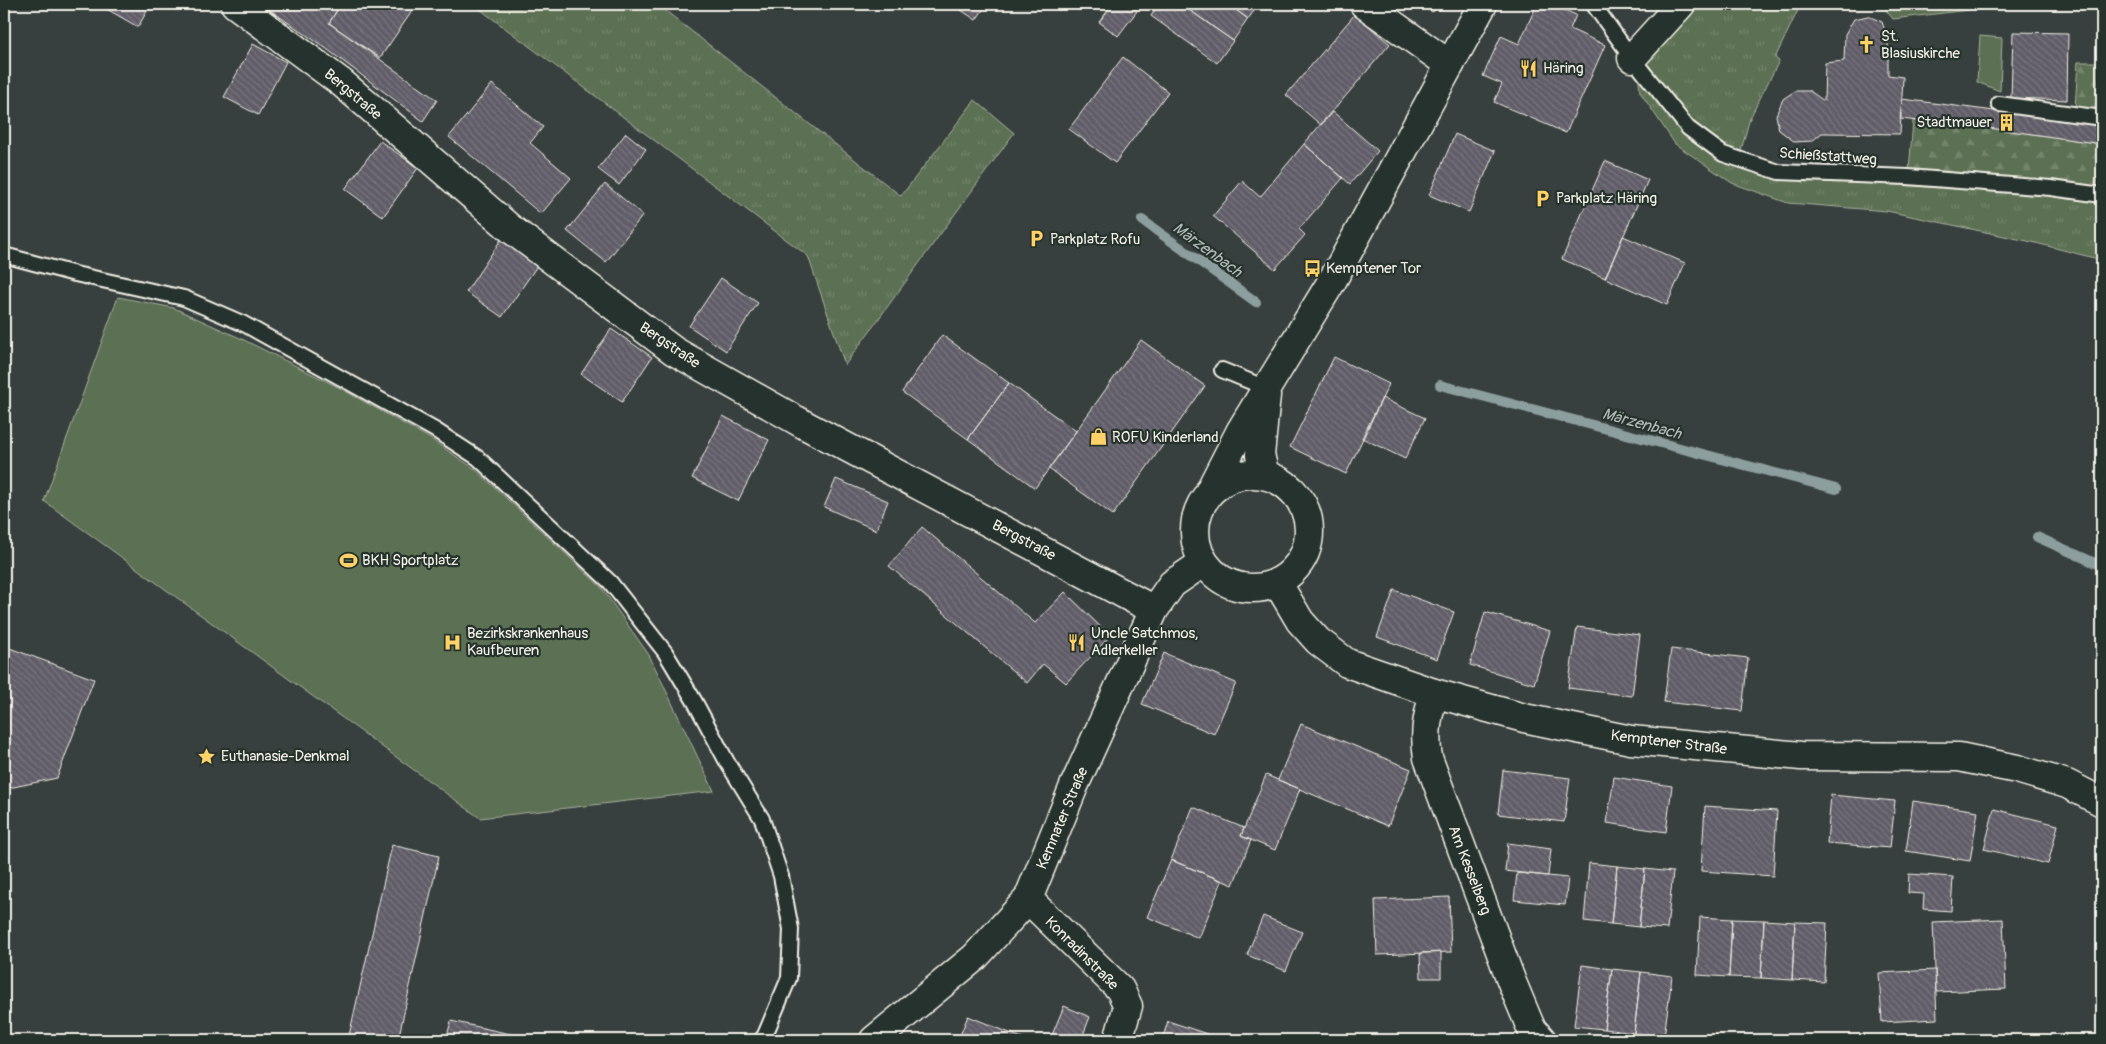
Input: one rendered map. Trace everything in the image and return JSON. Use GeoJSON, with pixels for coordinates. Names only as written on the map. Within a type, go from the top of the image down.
{"type":"FeatureCollection","features":[{"type":"Feature","properties":{"kind":"street","name":"Bergstraße"},"geometry":{"type":"LineString","coordinates":[[236,4],[342,83],[511,229],[674,351],[805,425],[1154,610]]}},
{"type":"Feature","properties":{"kind":"street"},"geometry":{"type":"LineString","coordinates":[[1364,4],[1450,65]]}},
{"type":"Feature","properties":{"kind":"street"},"geometry":{"type":"LineString","coordinates":[[1206,498],[1227,480],[1246,474],[1265,475],[1275,479],[1288,487],[1296,495],[1304,508],[1309,527],[1304,556],[1291,573],[1277,582],[1263,587],[1246,588],[1231,584],[1215,575],[1204,562],[1195,539],[1196,519],[1206,498],[1240,430],[1332,282],[1483,4]]}},
{"type":"Feature","properties":{"kind":"street"},"geometry":{"type":"LineString","coordinates":[[1632,58],[1681,4]]}},
{"type":"Feature","properties":{"kind":"street"},"geometry":{"type":"LineString","coordinates":[[1265,475],[1260,455],[1266,388]]}},
{"type":"Feature","properties":{"kind":"street","name":"Kemnater Straße"},"geometry":{"type":"LineString","coordinates":[[874,1040],[975,957],[1028,899],[1074,786],[1154,610],[1172,584],[1204,562]]}},
{"type":"Feature","properties":{"kind":"street","name":"Kemptener Straße"},"geometry":{"type":"LineString","coordinates":[[1277,582],[1300,621],[1318,641],[1347,663],[1434,694],[1524,718],[1631,740],[1801,756],[1959,757],[2017,769],[2067,784],[2102,802]]}},
{"type":"Feature","properties":{"kind":"street","name":"Am Kesselberg"},"geometry":{"type":"LineString","coordinates":[[1434,694],[1426,720],[1425,739],[1428,758],[1511,980],[1531,1028],[1542,1040]]}},
{"type":"Feature","properties":{"kind":"street","name":"Konradinstraße"},"geometry":{"type":"LineString","coordinates":[[1028,899],[1120,989],[1128,1006],[1118,1040]]}},
{"type":"Feature","properties":{"kind":"lane","name":"Schießstattweg"},"geometry":{"type":"LineString","coordinates":[[1593,4],[1632,58],[1688,128],[1723,154],[1779,172],[1917,178],[2051,188],[2102,195]]}},
{"type":"Feature","properties":{"kind":"lane"},"geometry":{"type":"LineString","coordinates":[[1999,104],[2102,118]]}},
{"type":"Feature","properties":{"kind":"lane"},"geometry":{"type":"LineString","coordinates":[[4,255],[184,298],[244,324],[341,377],[478,458],[610,582],[665,652],[695,702],[727,762],[762,819],[781,876],[791,929],[789,978],[766,1035],[760,1040]]}},
{"type":"Feature","properties":{"kind":"lane"},"geometry":{"type":"LineString","coordinates":[[1222,370],[1266,388]]}},
{"type":"Feature","properties":{"kind":"green space"},"geometry":{"type":"Polygon","coordinates":[[[473,4],[657,4],[901,196],[975,100],[1014,133],[845,365],[808,256],[473,4]]]}},
{"type":"Feature","properties":{"kind":"green space"},"geometry":{"type":"Polygon","coordinates":[[[1690,4],[1801,4],[1775,58],[1779,61],[1750,118],[1740,154],[1709,137],[1696,126],[1640,60],[1690,4]]]}},
{"type":"Feature","properties":{"kind":"green space"},"geometry":{"type":"Polygon","coordinates":[[[1881,4],[1976,4],[1977,9],[1893,19],[1881,4]]]}},
{"type":"Feature","properties":{"kind":"green space"},"geometry":{"type":"Polygon","coordinates":[[[1980,36],[2002,38],[2000,91],[1977,82],[1980,36]]]}},
{"type":"Feature","properties":{"kind":"green space"},"geometry":{"type":"Polygon","coordinates":[[[2078,62],[2102,62],[2102,113],[2075,109],[2078,62]]]}},
{"type":"Feature","properties":{"kind":"green space"},"geometry":{"type":"Polygon","coordinates":[[[1638,72],[1684,133],[1778,177],[2049,195],[2102,203],[2102,260],[2032,242],[1887,211],[1788,203],[1732,183],[1675,144],[1640,92],[1638,72]]]}},
{"type":"Feature","properties":{"kind":"green space"},"geometry":{"type":"Polygon","coordinates":[[[1913,121],[1997,129],[2102,144],[2102,187],[2051,180],[1909,171],[1913,121]]]}},
{"type":"Feature","properties":{"kind":"green space","name":"BKH Sportplatz"},"geometry":{"type":"Polygon","coordinates":[[[118,297],[174,308],[242,339],[338,387],[429,438],[475,469],[601,587],[649,655],[714,791],[480,818],[44,501],[118,297]]]}},
{"type":"Feature","properties":{"kind":"building"},"geometry":{"type":"Polygon","coordinates":[[[98,4],[151,4],[138,27],[98,4]]]}},
{"type":"Feature","properties":{"kind":"building"},"geometry":{"type":"Polygon","coordinates":[[[261,4],[327,4],[337,10],[329,23],[437,100],[423,121],[324,47],[261,4]]]}},
{"type":"Feature","properties":{"kind":"building"},"geometry":{"type":"Polygon","coordinates":[[[341,4],[417,4],[380,58],[329,23],[341,4]]]}},
{"type":"Feature","properties":{"kind":"building"},"geometry":{"type":"Polygon","coordinates":[[[952,4],[987,4],[976,20],[952,4]]]}},
{"type":"Feature","properties":{"kind":"building"},"geometry":{"type":"Polygon","coordinates":[[[1113,4],[1127,4],[1137,11],[1118,36],[1099,22],[1113,4]]]}},
{"type":"Feature","properties":{"kind":"building"},"geometry":{"type":"Polygon","coordinates":[[[1159,4],[1181,4],[1233,41],[1217,63],[1151,16],[1159,4]]]}},
{"type":"Feature","properties":{"kind":"building"},"geometry":{"type":"Polygon","coordinates":[[[1181,4],[1228,4],[1248,19],[1233,41],[1181,4]]]}},
{"type":"Feature","properties":{"kind":"building"},"geometry":{"type":"Polygon","coordinates":[[[1228,4],[1259,4],[1248,19],[1228,4]]]}},
{"type":"Feature","properties":{"kind":"building"},"geometry":{"type":"Polygon","coordinates":[[[1417,4],[1438,4],[1433,12],[1417,4]]]}},
{"type":"Feature","properties":{"kind":"building"},"geometry":{"type":"Polygon","coordinates":[[[1537,4],[1550,4],[1576,15],[1570,29],[1605,45],[1566,133],[1494,102],[1502,84],[1483,76],[1501,36],[1519,44],[1537,4]]]}},
{"type":"Feature","properties":{"kind":"building"},"geometry":{"type":"Polygon","coordinates":[[[1355,14],[1390,44],[1321,125],[1286,95],[1355,14]]]}},
{"type":"Feature","properties":{"kind":"building"},"geometry":{"type":"Polygon","coordinates":[[[1868,16],[1882,22],[1888,39],[1888,75],[1903,77],[1900,134],[1822,133],[1812,141],[1795,142],[1779,130],[1776,115],[1783,99],[1795,91],[1810,91],[1824,101],[1825,63],[1844,61],[1845,34],[1854,19],[1868,16]]]}},
{"type":"Feature","properties":{"kind":"building"},"geometry":{"type":"Polygon","coordinates":[[[2013,32],[2068,33],[2067,100],[2011,98],[2013,32]]]}},
{"type":"Feature","properties":{"kind":"building"},"geometry":{"type":"Polygon","coordinates":[[[253,44],[286,62],[258,115],[224,97],[253,44]]]}},
{"type":"Feature","properties":{"kind":"building"},"geometry":{"type":"Polygon","coordinates":[[[1123,57],[1168,92],[1115,163],[1069,129],[1123,57]]]}},
{"type":"Feature","properties":{"kind":"building"},"geometry":{"type":"Polygon","coordinates":[[[492,84],[543,127],[530,143],[571,178],[541,214],[449,137],[492,84]]]}},
{"type":"Feature","properties":{"kind":"building","name":"Stadtmauer"},"geometry":{"type":"Polygon","coordinates":[[[1902,99],[2102,125],[2102,144],[1997,129],[1900,119],[1902,99]]]}},
{"type":"Feature","properties":{"kind":"building"},"geometry":{"type":"Polygon","coordinates":[[[1332,111],[1378,151],[1350,184],[1304,144],[1332,111]]]}},
{"type":"Feature","properties":{"kind":"building"},"geometry":{"type":"Polygon","coordinates":[[[626,133],[646,149],[619,185],[598,169],[626,133]]]}},
{"type":"Feature","properties":{"kind":"building"},"geometry":{"type":"Polygon","coordinates":[[[1455,134],[1495,151],[1469,212],[1429,195],[1455,134]]]}},
{"type":"Feature","properties":{"kind":"building"},"geometry":{"type":"Polygon","coordinates":[[[380,141],[418,168],[383,217],[345,189],[380,141]]]}},
{"type":"Feature","properties":{"kind":"building"},"geometry":{"type":"Polygon","coordinates":[[[1304,144],[1343,178],[1299,229],[1305,235],[1275,269],[1213,216],[1242,181],[1260,197],[1304,144]]]}},
{"type":"Feature","properties":{"kind":"building"},"geometry":{"type":"Polygon","coordinates":[[[1605,161],[1648,180],[1605,278],[1562,259],[1605,161]]]}},
{"type":"Feature","properties":{"kind":"building"},"geometry":{"type":"Polygon","coordinates":[[[605,184],[643,215],[606,262],[567,231],[605,184]]]}},
{"type":"Feature","properties":{"kind":"building"},"geometry":{"type":"Polygon","coordinates":[[[1623,236],[1685,263],[1667,305],[1605,278],[1623,236]]]}},
{"type":"Feature","properties":{"kind":"building"},"geometry":{"type":"Polygon","coordinates":[[[502,238],[539,263],[502,317],[466,292],[502,238]]]}},
{"type":"Feature","properties":{"kind":"building"},"geometry":{"type":"Polygon","coordinates":[[[721,278],[758,303],[726,351],[689,326],[721,278]]]}},
{"type":"Feature","properties":{"kind":"building"},"geometry":{"type":"Polygon","coordinates":[[[611,329],[652,357],[622,402],[581,374],[611,329]]]}},
{"type":"Feature","properties":{"kind":"building"},"geometry":{"type":"Polygon","coordinates":[[[942,335],[1009,383],[968,439],[902,392],[942,335]]]}},
{"type":"Feature","properties":{"kind":"building"},"geometry":{"type":"Polygon","coordinates":[[[1141,340],[1205,386],[1113,515],[1049,469],[1141,340]]]}},
{"type":"Feature","properties":{"kind":"building"},"geometry":{"type":"Polygon","coordinates":[[[1334,357],[1389,384],[1346,474],[1290,447],[1334,357]]]}},
{"type":"Feature","properties":{"kind":"building"},"geometry":{"type":"Polygon","coordinates":[[[1009,383],[1076,431],[1035,488],[968,439],[1009,383]]]}},
{"type":"Feature","properties":{"kind":"building"},"geometry":{"type":"Polygon","coordinates":[[[1382,398],[1425,418],[1405,459],[1362,438],[1382,398]]]}},
{"type":"Feature","properties":{"kind":"building"},"geometry":{"type":"Polygon","coordinates":[[[723,416],[769,440],[738,501],[692,478],[723,416]]]}},
{"type":"Feature","properties":{"kind":"building"},"geometry":{"type":"Polygon","coordinates":[[[836,479],[888,501],[876,530],[824,507],[836,479]]]}},
{"type":"Feature","properties":{"kind":"building"},"geometry":{"type":"Polygon","coordinates":[[[922,527],[1035,623],[1065,592],[1110,636],[1066,683],[1043,664],[1027,683],[889,566],[922,527]]]}},
{"type":"Feature","properties":{"kind":"building"},"geometry":{"type":"Polygon","coordinates":[[[1394,590],[1454,612],[1437,659],[1377,637],[1394,590]]]}},
{"type":"Feature","properties":{"kind":"building"},"geometry":{"type":"Polygon","coordinates":[[[1485,612],[1550,631],[1534,684],[1470,665],[1485,612]]]}},
{"type":"Feature","properties":{"kind":"building"},"geometry":{"type":"Polygon","coordinates":[[[1577,627],[1640,635],[1632,696],[1568,688],[1577,627]]]}},
{"type":"Feature","properties":{"kind":"building"},"geometry":{"type":"Polygon","coordinates":[[[4,646],[94,679],[57,778],[4,789],[4,646]]]}},
{"type":"Feature","properties":{"kind":"building"},"geometry":{"type":"Polygon","coordinates":[[[1671,649],[1748,658],[1742,711],[1664,702],[1671,649]]]}},
{"type":"Feature","properties":{"kind":"building"},"geometry":{"type":"Polygon","coordinates":[[[1164,653],[1236,683],[1214,734],[1142,704],[1164,653]]]}},
{"type":"Feature","properties":{"kind":"building"},"geometry":{"type":"Polygon","coordinates":[[[1301,724],[1411,769],[1388,826],[1278,780],[1301,724]]]}},
{"type":"Feature","properties":{"kind":"building"},"geometry":{"type":"Polygon","coordinates":[[[1503,770],[1570,778],[1564,822],[1498,814],[1503,770]]]}},
{"type":"Feature","properties":{"kind":"building"},"geometry":{"type":"Polygon","coordinates":[[[1266,775],[1300,789],[1275,850],[1241,836],[1266,775]]]}},
{"type":"Feature","properties":{"kind":"building"},"geometry":{"type":"Polygon","coordinates":[[[1614,777],[1672,786],[1666,832],[1607,823],[1614,777]]]}},
{"type":"Feature","properties":{"kind":"building"},"geometry":{"type":"Polygon","coordinates":[[[1831,795],[1895,801],[1890,848],[1827,843],[1831,795]]]}},
{"type":"Feature","properties":{"kind":"building"},"geometry":{"type":"Polygon","coordinates":[[[1913,801],[1978,811],[1970,861],[1906,851],[1913,801]]]}},
{"type":"Feature","properties":{"kind":"building"},"geometry":{"type":"Polygon","coordinates":[[[1705,806],[1777,811],[1773,876],[1701,871],[1705,806]]]}},
{"type":"Feature","properties":{"kind":"building"},"geometry":{"type":"Polygon","coordinates":[[[1193,807],[1244,828],[1241,836],[1251,840],[1233,885],[1171,860],[1193,807]]]}},
{"type":"Feature","properties":{"kind":"building"},"geometry":{"type":"Polygon","coordinates":[[[1994,809],[2058,825],[2048,864],[1984,849],[1994,809]]]}},
{"type":"Feature","properties":{"kind":"building"},"geometry":{"type":"Polygon","coordinates":[[[1508,843],[1551,849],[1548,876],[1505,871],[1508,843]]]}},
{"type":"Feature","properties":{"kind":"building"},"geometry":{"type":"Polygon","coordinates":[[[392,845],[439,856],[398,1040],[348,1040],[392,845]]]}},
{"type":"Feature","properties":{"kind":"building"},"geometry":{"type":"Polygon","coordinates":[[[1171,860],[1222,881],[1199,938],[1147,917],[1171,860]]]}},
{"type":"Feature","properties":{"kind":"building"},"geometry":{"type":"Polygon","coordinates":[[[1589,863],[1617,866],[1611,924],[1584,921],[1589,863]]]}},
{"type":"Feature","properties":{"kind":"building"},"geometry":{"type":"Polygon","coordinates":[[[1617,866],[1645,869],[1639,927],[1611,924],[1617,866]]]}},
{"type":"Feature","properties":{"kind":"building"},"geometry":{"type":"Polygon","coordinates":[[[1645,869],[1673,872],[1667,929],[1639,927],[1645,869]]]}},
{"type":"Feature","properties":{"kind":"building"},"geometry":{"type":"Polygon","coordinates":[[[1517,873],[1568,878],[1565,905],[1514,900],[1517,873]]]}},
{"type":"Feature","properties":{"kind":"building"},"geometry":{"type":"Polygon","coordinates":[[[1909,874],[1953,877],[1951,911],[1923,909],[1924,894],[1908,893],[1909,874]]]}},
{"type":"Feature","properties":{"kind":"building"},"geometry":{"type":"Polygon","coordinates":[[[1449,897],[1451,952],[1377,955],[1375,900],[1449,897]]]}},
{"type":"Feature","properties":{"kind":"building"},"geometry":{"type":"Polygon","coordinates":[[[1263,916],[1302,932],[1286,971],[1247,955],[1263,916]]]}},
{"type":"Feature","properties":{"kind":"building"},"geometry":{"type":"Polygon","coordinates":[[[1700,917],[1732,919],[1729,977],[1697,975],[1700,917]]]}},
{"type":"Feature","properties":{"kind":"building"},"geometry":{"type":"Polygon","coordinates":[[[1732,919],[1764,920],[1761,978],[1729,977],[1732,919]]]}},
{"type":"Feature","properties":{"kind":"building"},"geometry":{"type":"Polygon","coordinates":[[[2003,919],[2006,989],[1936,992],[1933,922],[2003,919]]]}},
{"type":"Feature","properties":{"kind":"building"},"geometry":{"type":"Polygon","coordinates":[[[1764,920],[1795,922],[1792,980],[1761,978],[1764,920]]]}},
{"type":"Feature","properties":{"kind":"building"},"geometry":{"type":"Polygon","coordinates":[[[1795,922],[1827,923],[1824,982],[1792,980],[1795,922]]]}},
{"type":"Feature","properties":{"kind":"building"},"geometry":{"type":"Polygon","coordinates":[[[1441,952],[1441,978],[1421,978],[1420,953],[1441,952]]]}},
{"type":"Feature","properties":{"kind":"building"},"geometry":{"type":"Polygon","coordinates":[[[1582,965],[1612,969],[1604,1029],[1574,1026],[1582,965]]]}},
{"type":"Feature","properties":{"kind":"building"},"geometry":{"type":"Polygon","coordinates":[[[1612,969],[1641,972],[1634,1033],[1604,1029],[1612,969]]]}},
{"type":"Feature","properties":{"kind":"building"},"geometry":{"type":"Polygon","coordinates":[[[1935,970],[1937,1019],[1882,1022],[1879,973],[1935,970]]]}},
{"type":"Feature","properties":{"kind":"building"},"geometry":{"type":"Polygon","coordinates":[[[1641,972],[1672,976],[1664,1037],[1634,1033],[1641,972]]]}},
{"type":"Feature","properties":{"kind":"building"},"geometry":{"type":"Polygon","coordinates":[[[1064,1006],[1090,1017],[1081,1040],[1050,1040],[1064,1006]]]}},
{"type":"Feature","properties":{"kind":"building"},"geometry":{"type":"Polygon","coordinates":[[[968,1016],[1027,1040],[958,1040],[968,1016]]]}},
{"type":"Feature","properties":{"kind":"building"},"geometry":{"type":"Polygon","coordinates":[[[451,1021],[538,1040],[446,1040],[451,1021]]]}},
{"type":"Feature","properties":{"kind":"building"},"geometry":{"type":"Polygon","coordinates":[[[1168,1021],[1213,1036],[1211,1040],[1162,1040],[1168,1021]]]}},
{"type":"Feature","properties":{"kind":"waterway","name":"Märzenbach"},"geometry":{"type":"LineString","coordinates":[[1142,220],[1256,302]]}},
{"type":"Feature","properties":{"kind":"waterway","name":"Märzenbach"},"geometry":{"type":"LineString","coordinates":[[1440,385],[1836,489]]}},
{"type":"Feature","properties":{"kind":"waterway","name":"Märzenbach"},"geometry":{"type":"LineString","coordinates":[[2037,537],[2102,566]]}},
{"type":"Feature","properties":{"kind":"place","name":"St. Blasiuskirche"},"geometry":{"type":"Point","coordinates":[1867,45]}},
{"type":"Feature","properties":{"kind":"place","name":"Häring"},"geometry":{"type":"Point","coordinates":[1529,68]}},
{"type":"Feature","properties":{"kind":"place","name":"Stadtmauer"},"geometry":{"type":"Point","coordinates":[2006,122]}},
{"type":"Feature","properties":{"kind":"place","name":"Parkplatz Häring"},"geometry":{"type":"Point","coordinates":[1542,198]}},
{"type":"Feature","properties":{"kind":"place","name":"Parkplatz Rofu"},"geometry":{"type":"Point","coordinates":[1036,239]}},
{"type":"Feature","properties":{"kind":"place","name":"Kemptener Tor"},"geometry":{"type":"Point","coordinates":[1312,268]}},
{"type":"Feature","properties":{"kind":"place","name":"ROFU Kinderland"},"geometry":{"type":"Point","coordinates":[1098,437]}},
{"type":"Feature","properties":{"kind":"place","name":"BKH Sportplatz"},"geometry":{"type":"Point","coordinates":[348,560]}},
{"type":"Feature","properties":{"kind":"place","name":"Bezirkskrankenhaus Kaufbeuren"},"geometry":{"type":"Point","coordinates":[453,642]}},
{"type":"Feature","properties":{"kind":"place","name":"Uncle Satchmos, Adlerkeller"},"geometry":{"type":"Point","coordinates":[1077,642]}},
{"type":"Feature","properties":{"kind":"place","name":"Euthanasie-Denkmal"},"geometry":{"type":"Point","coordinates":[207,756]}}]}
